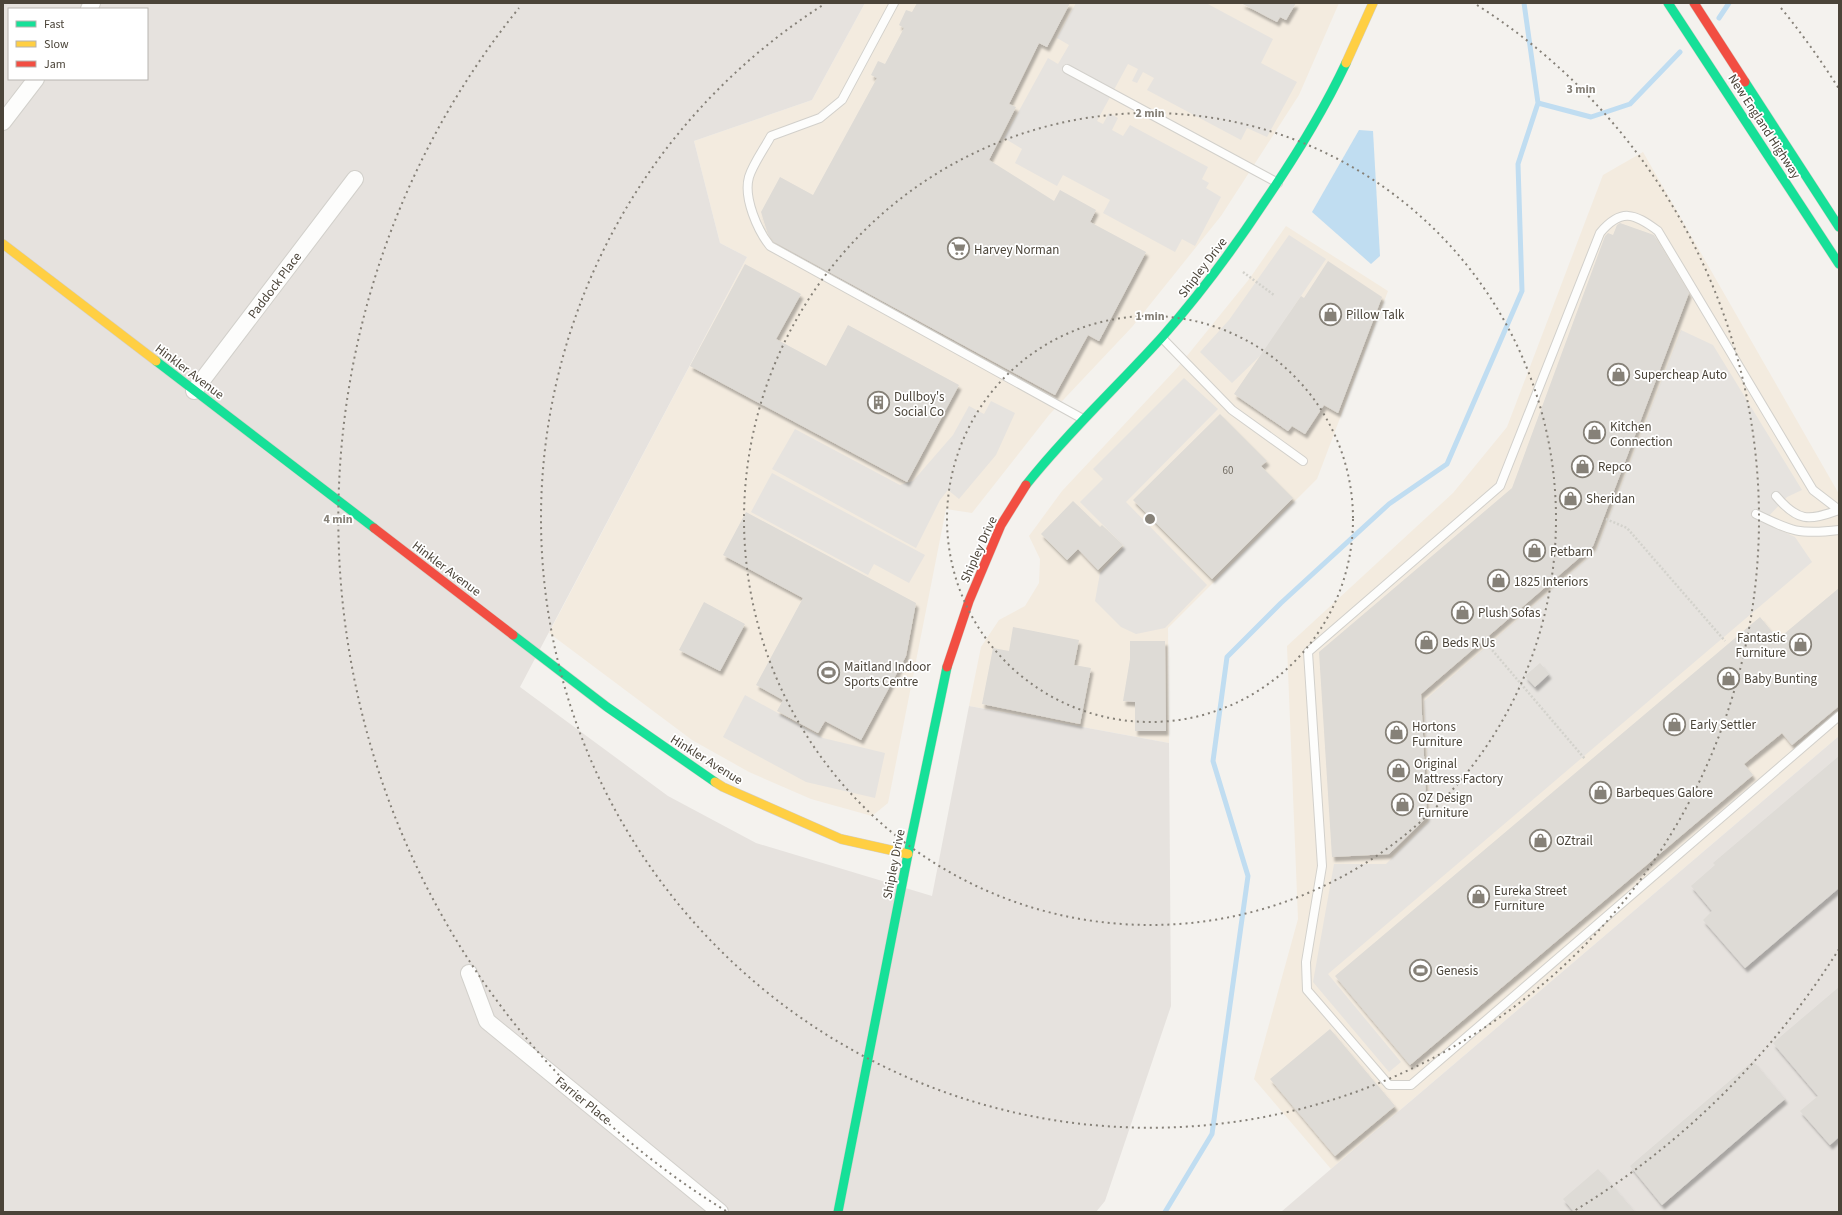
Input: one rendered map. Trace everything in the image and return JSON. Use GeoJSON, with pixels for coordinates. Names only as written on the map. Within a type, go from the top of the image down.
{"type":"FeatureCollection","features":[{"type":"Feature","properties":{"kind":"main road","name":"Shipley Drive"},"geometry":{"type":"LineString","coordinates":[[838,1212],[908,854],[948,661],[969,601],[1001,525],[1020,493],[1046,460],[1162,337],[1193,301],[1278,183],[1299,151],[1332,93],[1373,3]]}},
{"type":"Feature","properties":{"kind":"main road","name":"New England Highway"},"geometry":{"type":"LineString","coordinates":[[1668,3],[1839,264]]}},
{"type":"Feature","properties":{"kind":"main road","name":"New England Highway"},"geometry":{"type":"LineString","coordinates":[[1694,3],[1839,227]]}},
{"type":"Feature","properties":{"kind":"main road","name":"Hinkler Avenue"},"geometry":{"type":"LineString","coordinates":[[3,244],[607,707],[723,787],[841,839],[908,854]]}},
{"type":"Feature","properties":{"kind":"street"},"geometry":{"type":"LineString","coordinates":[[3,122],[35,80]]}},
{"type":"Feature","properties":{"kind":"street","name":"Paddock Place"},"geometry":{"type":"LineString","coordinates":[[194,391],[354,179]]}},
{"type":"Feature","properties":{"kind":"street","name":"Farrier Place"},"geometry":{"type":"LineString","coordinates":[[469,973],[487,1021],[720,1212]]}},
{"type":"Feature","properties":{"kind":"lane"},"geometry":{"type":"LineString","coordinates":[[894,3],[842,100],[820,118],[771,136],[749,177],[747,192],[760,233],[770,246],[1084,420]]}},
{"type":"Feature","properties":{"kind":"lane"},"geometry":{"type":"LineString","coordinates":[[1067,69],[1278,183]]}},
{"type":"Feature","properties":{"kind":"lane"},"geometry":{"type":"LineString","coordinates":[[1839,510],[1813,490],[1658,231],[1642,219],[1626,216],[1611,220],[1600,233],[1500,486],[1308,652],[1322,866],[1306,962],[1307,990],[1389,1084],[1411,1085],[1839,716]]}},
{"type":"Feature","properties":{"kind":"lane"},"geometry":{"type":"LineString","coordinates":[[1162,337],[1232,410],[1302,461]]}},
{"type":"Feature","properties":{"kind":"lane"},"geometry":{"type":"LineString","coordinates":[[1776,496],[1789,512],[1801,516],[1821,517],[1839,510]]}},
{"type":"Feature","properties":{"kind":"lane"},"geometry":{"type":"LineString","coordinates":[[1756,514],[1787,529],[1801,533],[1839,530]]}},
{"type":"Feature","properties":{"kind":"path"},"geometry":{"type":"LineString","coordinates":[[1244,272],[1274,295]]}},
{"type":"Feature","properties":{"kind":"path"},"geometry":{"type":"LineString","coordinates":[[1606,519],[1627,528],[1725,641]]}},
{"type":"Feature","properties":{"kind":"path"},"geometry":{"type":"LineString","coordinates":[[1487,644],[1585,759]]}},
{"type":"Feature","properties":{"kind":"shaded area"},"geometry":{"type":"Polygon","coordinates":[[[3,3],[865,3],[812,100],[694,141],[720,243],[747,257],[520,687],[668,796],[756,843],[932,896],[969,706],[1169,743],[1171,1006],[1105,1201],[1096,1212],[3,1212],[3,3]]]}},
{"type":"Feature","properties":{"kind":"shaded area"},"geometry":{"type":"Polygon","coordinates":[[[865,3],[1339,3],[1299,95],[1221,216],[1132,327],[1049,415],[972,513],[946,509],[888,803],[872,816],[811,799],[749,772],[692,740],[549,633],[747,257],[720,243],[694,141],[812,100],[865,3]]]}},
{"type":"Feature","properties":{"kind":"shaded area"},"geometry":{"type":"Polygon","coordinates":[[[1076,3],[1206,3],[1273,39],[1261,63],[1297,82],[1267,137],[1247,128],[1241,140],[1147,90],[1154,78],[1143,72],[1137,83],[1132,81],[1138,69],[1128,64],[1097,121],[1103,124],[1109,113],[1118,118],[1112,130],[1123,136],[1130,125],[1208,167],[1202,179],[1209,183],[1206,188],[1221,197],[1195,246],[1182,239],[1175,252],[1103,213],[1110,200],[1063,175],[1057,186],[1015,163],[1022,149],[1004,138],[1048,58],[1058,64],[1069,45],[1057,38],[1076,3]]]}},
{"type":"Feature","properties":{"kind":"shaded area"},"geometry":{"type":"Polygon","coordinates":[[[1643,152],[1839,494],[1839,736],[1331,1169],[1254,1079],[1298,919],[1287,646],[1453,493],[1507,427],[1603,175],[1643,152]]]}},
{"type":"Feature","properties":{"kind":"shaded area"},"geometry":{"type":"Polygon","coordinates":[[[1286,226],[1388,291],[1317,479],[1168,628],[1169,743],[969,706],[981,647],[999,620],[1025,606],[1039,583],[1040,559],[1029,536],[1062,491],[1178,367],[1250,278],[1286,226]]]}},
{"type":"Feature","properties":{"kind":"shaded area"},"geometry":{"type":"Polygon","coordinates":[[[1289,235],[1326,259],[1261,355],[1232,383],[1200,352],[1229,320],[1289,235]]]}},
{"type":"Feature","properties":{"kind":"shaded area"},"geometry":{"type":"Polygon","coordinates":[[[1681,330],[1713,345],[1802,490],[1787,497],[1763,522],[1795,537],[1812,562],[1328,974],[1401,1062],[1389,1072],[1313,982],[1334,864],[1386,864],[1428,822],[1431,817],[1424,701],[1596,551],[1681,330]]]}},
{"type":"Feature","properties":{"kind":"shaded area"},"geometry":{"type":"Polygon","coordinates":[[[1184,378],[1218,409],[1126,502],[1207,585],[1165,628],[1136,634],[1121,627],[1095,601],[1100,573],[1124,546],[1080,502],[1103,479],[1093,469],[1184,378]]]}},
{"type":"Feature","properties":{"kind":"shaded area"},"geometry":{"type":"Polygon","coordinates":[[[991,401],[1015,413],[996,455],[959,499],[948,490],[940,500],[916,548],[772,469],[795,429],[900,485],[913,481],[953,435],[969,406],[984,414],[991,401]]]}},
{"type":"Feature","properties":{"kind":"shaded area"},"geometry":{"type":"Polygon","coordinates":[[[772,473],[925,555],[909,583],[874,564],[868,575],[751,512],[772,473]]]}},
{"type":"Feature","properties":{"kind":"shaded area"},"geometry":{"type":"Polygon","coordinates":[[[745,695],[823,738],[885,753],[875,798],[806,782],[723,737],[745,695]]]}},
{"type":"Feature","properties":{"kind":"shaded area"},"geometry":{"type":"Polygon","coordinates":[[[1839,736],[1839,1212],[1281,1212],[1331,1169],[1839,736]]]}},
{"type":"Feature","properties":{"kind":"water"},"geometry":{"type":"Polygon","coordinates":[[[1359,130],[1373,131],[1380,256],[1371,264],[1312,212],[1359,130]]]}},
{"type":"Feature","properties":{"kind":"building","name":"Harvey Norman"},"geometry":{"type":"Polygon","coordinates":[[[917,3],[1070,3],[1047,47],[1039,43],[1009,104],[1016,107],[989,160],[1054,201],[1060,190],[1096,210],[1090,222],[1146,252],[1099,341],[1088,335],[1055,395],[774,242],[768,234],[761,212],[780,177],[813,195],[877,78],[871,75],[878,61],[885,64],[904,28],[899,25],[906,10],[912,12],[917,3]]]}},
{"type":"Feature","properties":{"kind":"building"},"geometry":{"type":"Polygon","coordinates":[[[1241,3],[1296,3],[1286,20],[1280,17],[1277,22],[1241,3]]]}},
{"type":"Feature","properties":{"kind":"building"},"geometry":{"type":"Polygon","coordinates":[[[1620,223],[1654,235],[1689,293],[1593,546],[1421,694],[1427,817],[1389,854],[1332,857],[1319,652],[1512,488],[1605,236],[1608,233],[1613,235],[1617,225],[1620,223]]]}},
{"type":"Feature","properties":{"kind":"building"},"geometry":{"type":"Polygon","coordinates":[[[1328,261],[1382,297],[1338,413],[1324,405],[1305,434],[1292,426],[1288,431],[1234,394],[1301,296],[1304,298],[1328,261]]]}},
{"type":"Feature","properties":{"kind":"building"},"geometry":{"type":"Polygon","coordinates":[[[745,264],[801,294],[776,339],[826,366],[848,325],[959,385],[907,482],[690,366],[745,264]]]}},
{"type":"Feature","properties":{"kind":"building"},"geometry":{"type":"Polygon","coordinates":[[[1220,414],[1267,461],[1261,466],[1293,498],[1212,579],[1133,500],[1220,414]]]}},
{"type":"Feature","properties":{"kind":"building"},"geometry":{"type":"Polygon","coordinates":[[[1073,501],[1100,527],[1102,525],[1123,545],[1098,570],[1078,549],[1067,560],[1041,534],[1073,501]]]}},
{"type":"Feature","properties":{"kind":"building"},"geometry":{"type":"Polygon","coordinates":[[[746,512],[916,603],[906,656],[861,740],[825,721],[818,733],[777,711],[783,700],[756,685],[803,598],[723,555],[746,512]]]}},
{"type":"Feature","properties":{"kind":"building"},"geometry":{"type":"Polygon","coordinates":[[[1839,588],[1839,706],[1792,745],[1782,733],[1744,764],[1753,775],[1410,1065],[1335,976],[1760,617],[1778,639],[1839,588]]]}},
{"type":"Feature","properties":{"kind":"building"},"geometry":{"type":"Polygon","coordinates":[[[704,602],[745,624],[720,671],[679,650],[704,602]]]}},
{"type":"Feature","properties":{"kind":"building"},"geometry":{"type":"Polygon","coordinates":[[[1013,627],[1079,640],[1074,665],[1091,668],[1080,724],[982,704],[993,648],[1009,651],[1013,627]]]}},
{"type":"Feature","properties":{"kind":"building"},"geometry":{"type":"Polygon","coordinates":[[[1130,641],[1165,641],[1166,731],[1135,731],[1135,702],[1123,701],[1130,659],[1130,641]]]}},
{"type":"Feature","properties":{"kind":"building"},"geometry":{"type":"Polygon","coordinates":[[[1540,663],[1549,674],[1535,687],[1525,676],[1540,663]]]}},
{"type":"Feature","properties":{"kind":"building"},"geometry":{"type":"Polygon","coordinates":[[[1839,756],[1839,888],[1745,968],[1703,920],[1712,911],[1691,886],[1715,865],[1713,863],[1839,756]]]}},
{"type":"Feature","properties":{"kind":"building"},"geometry":{"type":"Polygon","coordinates":[[[1839,987],[1839,1137],[1830,1145],[1800,1111],[1818,1096],[1773,1043],[1839,987]]]}},
{"type":"Feature","properties":{"kind":"building"},"geometry":{"type":"Polygon","coordinates":[[[1330,1029],[1395,1106],[1335,1156],[1270,1079],[1330,1029]]]}},
{"type":"Feature","properties":{"kind":"building"},"geometry":{"type":"Polygon","coordinates":[[[1753,1061],[1785,1099],[1662,1205],[1630,1166],[1753,1061]]]}},
{"type":"Feature","properties":{"kind":"building"},"geometry":{"type":"Polygon","coordinates":[[[1598,1169],[1635,1212],[1574,1212],[1563,1199],[1598,1169]]]}},
{"type":"Feature","properties":{"kind":"waterway"},"geometry":{"type":"LineString","coordinates":[[1524,3],[1538,103]]}},
{"type":"Feature","properties":{"kind":"waterway"},"geometry":{"type":"LineString","coordinates":[[1719,18],[1729,3]]}},
{"type":"Feature","properties":{"kind":"waterway"},"geometry":{"type":"LineString","coordinates":[[1165,1212],[1212,1134],[1248,876],[1213,761],[1227,657],[1281,603],[1389,504],[1447,464],[1522,291],[1518,164],[1538,103],[1591,117],[1630,104],[1680,52]]}},
{"type":"Feature","properties":{"kind":"traffic: fast"},"geometry":{"type":"LineString","coordinates":[[1668,3],[1839,264]]}},
{"type":"Feature","properties":{"kind":"traffic: fast"},"geometry":{"type":"LineString","coordinates":[[1026,485],[1059,446],[1163,336],[1190,304],[1229,253],[1298,151],[1328,99],[1346,63]]}},
{"type":"Feature","properties":{"kind":"traffic: fast"},"geometry":{"type":"LineString","coordinates":[[1745,82],[1839,227]]}},
{"type":"Feature","properties":{"kind":"traffic: fast"},"geometry":{"type":"LineString","coordinates":[[156,361],[374,528]]}},
{"type":"Feature","properties":{"kind":"traffic: fast"},"geometry":{"type":"LineString","coordinates":[[513,635],[607,707],[715,782]]}},
{"type":"Feature","properties":{"kind":"traffic: fast"},"geometry":{"type":"LineString","coordinates":[[838,1212],[908,854],[947,667]]}},
{"type":"Feature","properties":{"kind":"traffic: slow"},"geometry":{"type":"LineString","coordinates":[[1346,63],[1373,3]]}},
{"type":"Feature","properties":{"kind":"traffic: slow"},"geometry":{"type":"LineString","coordinates":[[3,244],[156,361]]}},
{"type":"Feature","properties":{"kind":"traffic: slow"},"geometry":{"type":"LineString","coordinates":[[715,782],[723,787],[841,839],[908,854]]}},
{"type":"Feature","properties":{"kind":"traffic: jam"},"geometry":{"type":"LineString","coordinates":[[1694,3],[1745,82]]}},
{"type":"Feature","properties":{"kind":"traffic: jam"},"geometry":{"type":"LineString","coordinates":[[947,667],[969,601],[1001,525],[1026,485]]}},
{"type":"Feature","properties":{"kind":"traffic: jam"},"geometry":{"type":"LineString","coordinates":[[374,528],[513,635]]}},
{"type":"Feature","properties":{"kind":"place","name":"Harvey Norman"},"geometry":{"type":"Point","coordinates":[959,249]}},
{"type":"Feature","properties":{"kind":"place","name":"Pillow Talk"},"geometry":{"type":"Point","coordinates":[1331,314]}},
{"type":"Feature","properties":{"kind":"place","name":"Supercheap Auto"},"geometry":{"type":"Point","coordinates":[1618,374]}},
{"type":"Feature","properties":{"kind":"place","name":"Dullboy's Social Co"},"geometry":{"type":"Point","coordinates":[878,403]}},
{"type":"Feature","properties":{"kind":"place","name":"Kitchen Connection"},"geometry":{"type":"Point","coordinates":[1595,433]}},
{"type":"Feature","properties":{"kind":"place","name":"Repco"},"geometry":{"type":"Point","coordinates":[1582,466]}},
{"type":"Feature","properties":{"kind":"place","name":"Sheridan"},"geometry":{"type":"Point","coordinates":[1570,498]}},
{"type":"Feature","properties":{"kind":"place","name":"Petbarn"},"geometry":{"type":"Point","coordinates":[1534,551]}},
{"type":"Feature","properties":{"kind":"place","name":"1825 Interiors"},"geometry":{"type":"Point","coordinates":[1498,581]}},
{"type":"Feature","properties":{"kind":"place","name":"Plush Sofas"},"geometry":{"type":"Point","coordinates":[1462,612]}},
{"type":"Feature","properties":{"kind":"place","name":"Beds R Us"},"geometry":{"type":"Point","coordinates":[1426,642]}},
{"type":"Feature","properties":{"kind":"place","name":"Fantastic Furniture"},"geometry":{"type":"Point","coordinates":[1801,644]}},
{"type":"Feature","properties":{"kind":"place","name":"Maitland Indoor Sports Centre"},"geometry":{"type":"Point","coordinates":[829,673]}},
{"type":"Feature","properties":{"kind":"place","name":"Baby Bunting"},"geometry":{"type":"Point","coordinates":[1729,678]}},
{"type":"Feature","properties":{"kind":"place","name":"Early Settler"},"geometry":{"type":"Point","coordinates":[1674,724]}},
{"type":"Feature","properties":{"kind":"place","name":"Hortons Furniture"},"geometry":{"type":"Point","coordinates":[1396,733]}},
{"type":"Feature","properties":{"kind":"place","name":"Original Mattress Factory"},"geometry":{"type":"Point","coordinates":[1399,770]}},
{"type":"Feature","properties":{"kind":"place","name":"Barbeques Galore"},"geometry":{"type":"Point","coordinates":[1601,792]}},
{"type":"Feature","properties":{"kind":"place","name":"OZ Design Furniture"},"geometry":{"type":"Point","coordinates":[1402,804]}},
{"type":"Feature","properties":{"kind":"place","name":"OZtrail"},"geometry":{"type":"Point","coordinates":[1541,840]}},
{"type":"Feature","properties":{"kind":"place","name":"Eureka Street Furniture"},"geometry":{"type":"Point","coordinates":[1479,897]}},
{"type":"Feature","properties":{"kind":"place","name":"Genesis"},"geometry":{"type":"Point","coordinates":[1421,970]}}]}
